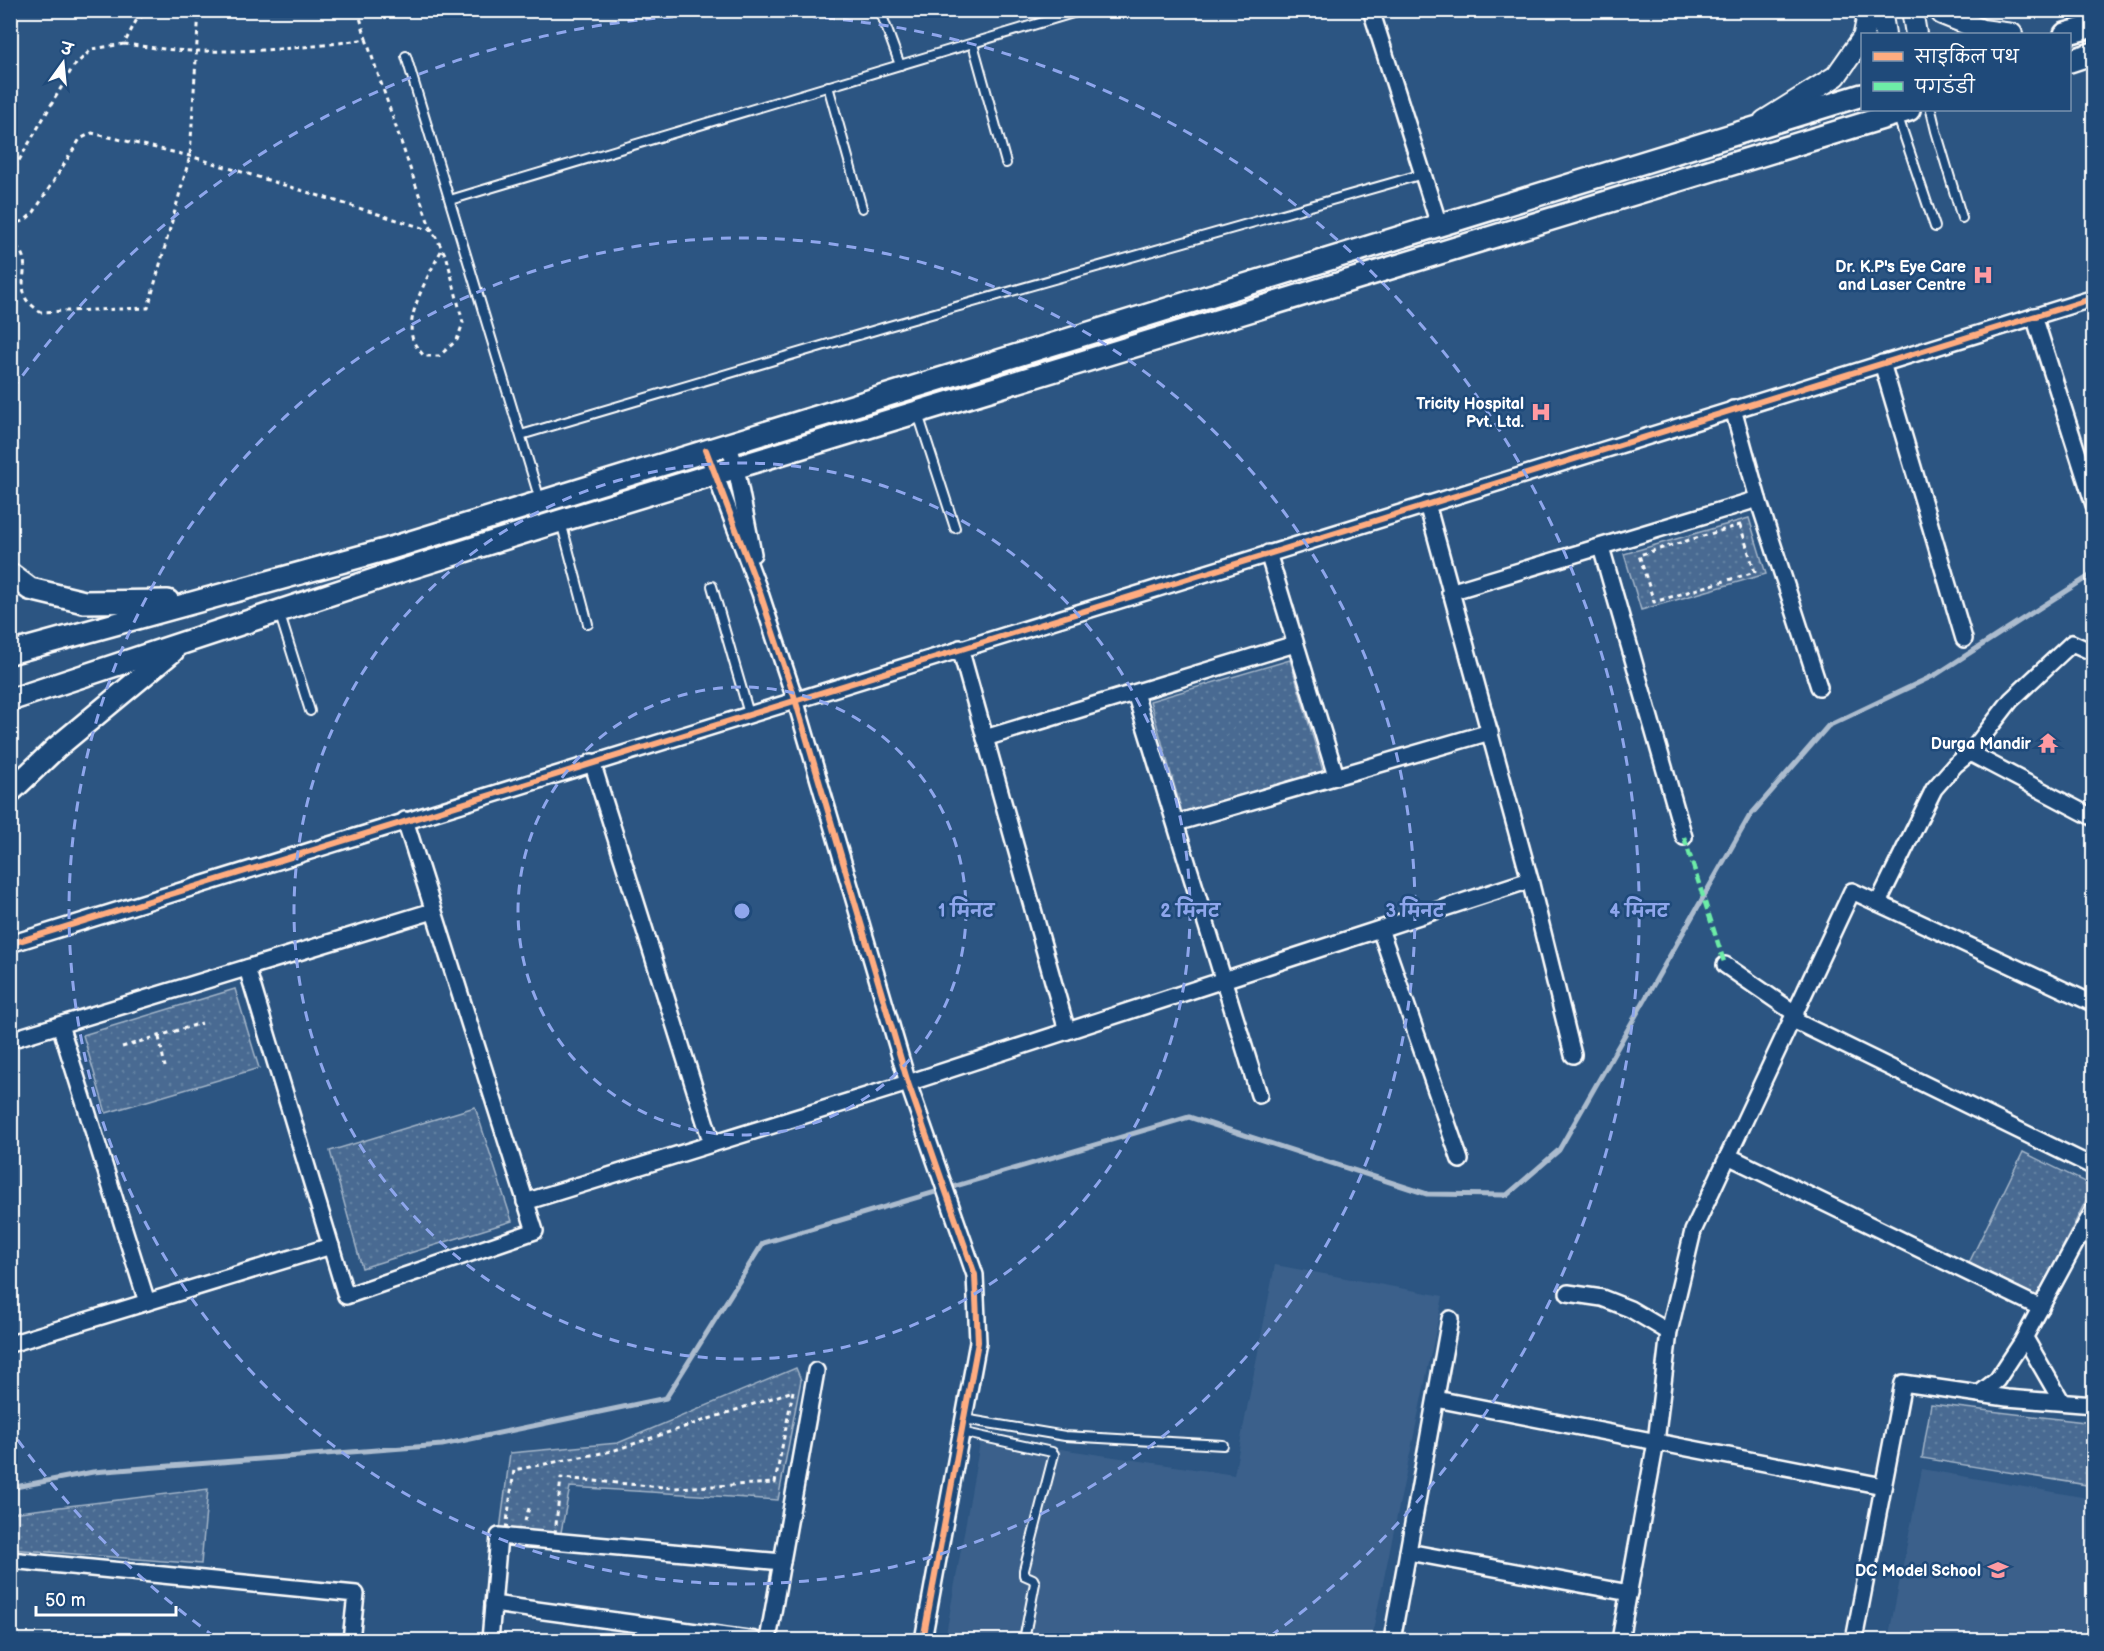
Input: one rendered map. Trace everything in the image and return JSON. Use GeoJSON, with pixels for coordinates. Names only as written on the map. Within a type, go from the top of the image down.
{"type":"FeatureCollection","features":[{"type":"Feature","properties":{"kind":"main road"},"geometry":{"type":"LineString","coordinates":[[2069,33],[2094,26]]}},
{"type":"Feature","properties":{"kind":"main road"},"geometry":{"type":"LineString","coordinates":[[2071,61],[2094,53]]}},
{"type":"Feature","properties":{"kind":"main road"},"geometry":{"type":"LineString","coordinates":[[10,653],[388,549],[1861,96]]}},
{"type":"Feature","properties":{"kind":"main road"},"geometry":{"type":"LineString","coordinates":[[10,700],[560,521],[1897,111]]}},
{"type":"Feature","properties":{"kind":"main road"},"geometry":{"type":"LineString","coordinates":[[10,574],[30,589],[84,602],[200,601]]}},
{"type":"Feature","properties":{"kind":"main road"},"geometry":{"type":"LineString","coordinates":[[10,792],[57,748],[183,643]]}},
{"type":"Feature","properties":{"kind":"street"},"geometry":{"type":"LineString","coordinates":[[1371,10],[1439,225]]}},
{"type":"Feature","properties":{"kind":"street"},"geometry":{"type":"LineString","coordinates":[[1864,33],[1869,10]]}},
{"type":"Feature","properties":{"kind":"street"},"geometry":{"type":"LineString","coordinates":[[1881,10],[1885,33]]}},
{"type":"Feature","properties":{"kind":"street"},"geometry":{"type":"LineString","coordinates":[[1912,10],[1916,33]]}},
{"type":"Feature","properties":{"kind":"street"},"geometry":{"type":"LineString","coordinates":[[1939,10],[1942,14],[1982,30],[2004,33]]}},
{"type":"Feature","properties":{"kind":"street"},"geometry":{"type":"LineString","coordinates":[[1746,131],[1836,76],[1861,42]]}},
{"type":"Feature","properties":{"kind":"street"},"geometry":{"type":"LineString","coordinates":[[10,944],[2094,298]]}},
{"type":"Feature","properties":{"kind":"street"},"geometry":{"type":"LineString","coordinates":[[2034,316],[2094,505]]}},
{"type":"Feature","properties":{"kind":"street"},"geometry":{"type":"LineString","coordinates":[[1882,363],[1964,639]]}},
{"type":"Feature","properties":{"kind":"street"},"geometry":{"type":"LineString","coordinates":[[1733,409],[1758,499],[1819,687]]}},
{"type":"Feature","properties":{"kind":"street"},"geometry":{"type":"LineString","coordinates":[[728,443],[736,468],[760,593]]}},
{"type":"Feature","properties":{"kind":"street"},"geometry":{"type":"LineString","coordinates":[[706,450],[760,593],[795,699],[908,1083],[975,1275],[978,1342],[923,1641]]}},
{"type":"Feature","properties":{"kind":"street"},"geometry":{"type":"LineString","coordinates":[[1450,592],[1758,499]]}},
{"type":"Feature","properties":{"kind":"street"},"geometry":{"type":"LineString","coordinates":[[1427,504],[1530,880],[1573,1055]]}},
{"type":"Feature","properties":{"kind":"street"},"geometry":{"type":"LineString","coordinates":[[1600,547],[1684,837]]}},
{"type":"Feature","properties":{"kind":"street"},"geometry":{"type":"LineString","coordinates":[[1268,553],[1336,776]]}},
{"type":"Feature","properties":{"kind":"street"},"geometry":{"type":"LineString","coordinates":[[1878,903],[1934,789],[1955,765],[1970,753],[2011,700],[2072,643],[2094,653]]}},
{"type":"Feature","properties":{"kind":"street"},"geometry":{"type":"LineString","coordinates":[[985,738],[1295,644]]}},
{"type":"Feature","properties":{"kind":"street"},"geometry":{"type":"LineString","coordinates":[[960,648],[1067,1031]]}},
{"type":"Feature","properties":{"kind":"street"},"geometry":{"type":"LineString","coordinates":[[1135,693],[1259,1095]]}},
{"type":"Feature","properties":{"kind":"street"},"geometry":{"type":"LineString","coordinates":[[1176,823],[1490,732]]}},
{"type":"Feature","properties":{"kind":"street"},"geometry":{"type":"LineString","coordinates":[[1970,753],[2094,818]]}},
{"type":"Feature","properties":{"kind":"street"},"geometry":{"type":"LineString","coordinates":[[592,762],[712,1144]]}},
{"type":"Feature","properties":{"kind":"street"},"geometry":{"type":"LineString","coordinates":[[247,968],[346,1296],[535,1231],[405,820]]}},
{"type":"Feature","properties":{"kind":"street"},"geometry":{"type":"LineString","coordinates":[[525,1202],[908,1083],[1530,880]]}},
{"type":"Feature","properties":{"kind":"street"},"geometry":{"type":"LineString","coordinates":[[1620,1641],[1656,1442],[1669,1332],[1693,1231],[1852,891],[2094,1004]]}},
{"type":"Feature","properties":{"kind":"street"},"geometry":{"type":"LineString","coordinates":[[10,1040],[433,911]]}},
{"type":"Feature","properties":{"kind":"street"},"geometry":{"type":"LineString","coordinates":[[1380,929],[1460,1160]]}},
{"type":"Feature","properties":{"kind":"street"},"geometry":{"type":"LineString","coordinates":[[1725,965],[1795,1017],[2094,1167]]}},
{"type":"Feature","properties":{"kind":"street"},"geometry":{"type":"LineString","coordinates":[[60,1025],[147,1302]]}},
{"type":"Feature","properties":{"kind":"street"},"geometry":{"type":"LineString","coordinates":[[1728,1156],[2042,1308]]}},
{"type":"Feature","properties":{"kind":"street"},"geometry":{"type":"LineString","coordinates":[[1979,1394],[1997,1380],[2025,1338],[2094,1209]]}},
{"type":"Feature","properties":{"kind":"street"},"geometry":{"type":"LineString","coordinates":[[10,1344],[331,1246]]}},
{"type":"Feature","properties":{"kind":"street"},"geometry":{"type":"LineString","coordinates":[[1568,1293],[1602,1298],[1630,1309],[1669,1332]]}},
{"type":"Feature","properties":{"kind":"street"},"geometry":{"type":"LineString","coordinates":[[1392,1641],[1450,1319]]}},
{"type":"Feature","properties":{"kind":"street"},"geometry":{"type":"LineString","coordinates":[[2025,1338],[2062,1402]]}},
{"type":"Feature","properties":{"kind":"street"},"geometry":{"type":"LineString","coordinates":[[768,1641],[816,1371]]}},
{"type":"Feature","properties":{"kind":"street"},"geometry":{"type":"LineString","coordinates":[[1854,1641],[1903,1383],[1979,1394],[2094,1405]]}},
{"type":"Feature","properties":{"kind":"street"},"geometry":{"type":"LineString","coordinates":[[1436,1399],[1884,1486]]}},
{"type":"Feature","properties":{"kind":"street"},"geometry":{"type":"LineString","coordinates":[[490,1641],[499,1536],[782,1562]]}},
{"type":"Feature","properties":{"kind":"street"},"geometry":{"type":"LineString","coordinates":[[1408,1551],[1629,1593]]}},
{"type":"Feature","properties":{"kind":"street"},"geometry":{"type":"LineString","coordinates":[[10,1560],[356,1594],[351,1641]]}},
{"type":"Feature","properties":{"kind":"street"},"geometry":{"type":"LineString","coordinates":[[493,1604],[755,1641]]}},
{"type":"Feature","properties":{"kind":"lane"},"geometry":{"type":"LineString","coordinates":[[880,10],[900,65]]}},
{"type":"Feature","properties":{"kind":"lane"},"geometry":{"type":"LineString","coordinates":[[450,200],[1083,10]]}},
{"type":"Feature","properties":{"kind":"lane"},"geometry":{"type":"LineString","coordinates":[[973,44],[1006,164]]}},
{"type":"Feature","properties":{"kind":"lane"},"geometry":{"type":"LineString","coordinates":[[406,56],[540,501]]}},
{"type":"Feature","properties":{"kind":"lane"},"geometry":{"type":"LineString","coordinates":[[828,86],[862,207]]}},
{"type":"Feature","properties":{"kind":"lane"},"geometry":{"type":"LineString","coordinates":[[1900,111],[1935,227]]}},
{"type":"Feature","properties":{"kind":"lane"},"geometry":{"type":"LineString","coordinates":[[1931,111],[1962,218]]}},
{"type":"Feature","properties":{"kind":"lane"},"geometry":{"type":"LineString","coordinates":[[521,435],[888,326],[1423,174]]}},
{"type":"Feature","properties":{"kind":"lane"},"geometry":{"type":"LineString","coordinates":[[917,412],[956,528]]}},
{"type":"Feature","properties":{"kind":"lane"},"geometry":{"type":"LineString","coordinates":[[560,521],[588,624]]}},
{"type":"Feature","properties":{"kind":"lane"},"geometry":{"type":"LineString","coordinates":[[712,586],[749,714]]}},
{"type":"Feature","properties":{"kind":"lane"},"geometry":{"type":"LineString","coordinates":[[279,611],[310,711]]}},
{"type":"Feature","properties":{"kind":"lane"},"geometry":{"type":"LineString","coordinates":[[962,1426],[1065,1436],[1223,1445]]}},
{"type":"Feature","properties":{"kind":"lane"},"geometry":{"type":"LineString","coordinates":[[962,1426],[1054,1454],[1024,1570],[1024,1575],[1033,1579],[1035,1583],[1024,1641]]}},
{"type":"Feature","properties":{"kind":"path"},"geometry":{"type":"LineString","coordinates":[[124,44],[135,21],[150,10]]}},
{"type":"Feature","properties":{"kind":"path"},"geometry":{"type":"LineString","coordinates":[[10,240],[19,247],[25,259],[24,290],[27,301],[40,312],[148,308],[190,156],[199,10]]}},
{"type":"Feature","properties":{"kind":"path"},"geometry":{"type":"LineString","coordinates":[[358,10],[433,231],[447,258],[463,324],[457,340],[439,356],[424,356],[413,342],[411,331],[415,308],[442,249]]}},
{"type":"Feature","properties":{"kind":"path"},"geometry":{"type":"LineString","coordinates":[[10,176],[73,67],[92,49],[124,44],[196,51],[324,46],[366,39]]}},
{"type":"Feature","properties":{"kind":"path"},"geometry":{"type":"LineString","coordinates":[[10,224],[24,221],[34,212],[80,139],[92,133],[190,156],[433,231]]}},
{"type":"Feature","properties":{"kind":"path"},"geometry":{"type":"LineString","coordinates":[[1740,525],[1755,572],[1654,602],[1640,555],[1740,525]]}},
{"type":"Feature","properties":{"kind":"path"},"geometry":{"type":"LineString","coordinates":[[122,1047],[202,1023]]}},
{"type":"Feature","properties":{"kind":"path"},"geometry":{"type":"LineString","coordinates":[[159,1036],[165,1067]]}},
{"type":"Feature","properties":{"kind":"path"},"geometry":{"type":"LineString","coordinates":[[793,1391],[775,1483],[673,1488],[561,1478],[555,1533],[522,1531],[506,1529],[514,1470],[612,1451],[793,1391]]}},
{"type":"Feature","properties":{"kind":"path"},"geometry":{"type":"LineString","coordinates":[[522,1531],[530,1505]]}},
{"type":"Feature","properties":{"kind":"shaded area"},"geometry":{"type":"Polygon","coordinates":[[[1749,518],[1766,574],[1641,610],[1624,554],[1749,518]]]}},
{"type":"Feature","properties":{"kind":"shaded area"},"geometry":{"type":"Polygon","coordinates":[[[1290,660],[1323,771],[1182,812],[1150,701],[1290,660]]]}},
{"type":"Feature","properties":{"kind":"shaded area"},"geometry":{"type":"Polygon","coordinates":[[[235,989],[259,1068],[106,1113],[83,1035],[235,989]]]}},
{"type":"Feature","properties":{"kind":"shaded area"},"geometry":{"type":"Polygon","coordinates":[[[475,1107],[512,1221],[362,1268],[330,1151],[475,1107]]]}},
{"type":"Feature","properties":{"kind":"shaded area"},"geometry":{"type":"Polygon","coordinates":[[[2023,1152],[2093,1186],[2038,1297],[1969,1263],[2023,1152]]]}},
{"type":"Feature","properties":{"kind":"shaded area"},"geometry":{"type":"Polygon","coordinates":[[[1275,1265],[1443,1296],[1371,1640],[945,1640],[981,1437],[1234,1475],[1275,1265]]]}},
{"type":"Feature","properties":{"kind":"shaded area"},"geometry":{"type":"Polygon","coordinates":[[[796,1368],[801,1380],[778,1500],[570,1487],[560,1537],[500,1530],[510,1453],[618,1443],[796,1368]]]}},
{"type":"Feature","properties":{"kind":"shaded area"},"geometry":{"type":"Polygon","coordinates":[[[1931,1404],[2093,1423],[2093,1486],[1922,1458],[1931,1404]]]}},
{"type":"Feature","properties":{"kind":"shaded area","name":"DC Model School"},"geometry":{"type":"Polygon","coordinates":[[[1922,1469],[2093,1499],[2093,1640],[1888,1640],[1922,1469]]]}},
{"type":"Feature","properties":{"kind":"shaded area"},"geometry":{"type":"Polygon","coordinates":[[[208,1489],[201,1564],[11,1549],[11,1513],[208,1489]]]}},
{"type":"Feature","properties":{"kind":"waterway"},"geometry":{"type":"LineString","coordinates":[[10,1488],[93,1472],[442,1445],[666,1398],[763,1243],[1189,1117],[1427,1194],[1507,1195],[1559,1150],[1749,817],[1828,726],[1937,674],[2094,573]]}},
{"type":"Feature","properties":{"kind":"marked path"},"geometry":{"type":"LineString","coordinates":[[1684,837],[1725,965]]}},
{"type":"Feature","properties":{"kind":"cycle path"},"geometry":{"type":"LineString","coordinates":[[10,944],[2094,298]]}},
{"type":"Feature","properties":{"kind":"cycle path"},"geometry":{"type":"LineString","coordinates":[[706,450],[760,593],[795,699],[908,1083],[975,1275],[978,1342],[923,1640]]}},
{"type":"Feature","properties":{"kind":"place","name":"Dr. K.P's Eye Care and Laser Centre"},"geometry":{"type":"Point","coordinates":[1983,275]}},
{"type":"Feature","properties":{"kind":"place","name":"Tricity Hospital Pvt. Ltd."},"geometry":{"type":"Point","coordinates":[1541,412]}},
{"type":"Feature","properties":{"kind":"place","name":"Durga Mandir"},"geometry":{"type":"Point","coordinates":[2048,743]}},
{"type":"Feature","properties":{"kind":"place","name":"DC Model School"},"geometry":{"type":"Point","coordinates":[1998,1570]}}]}
